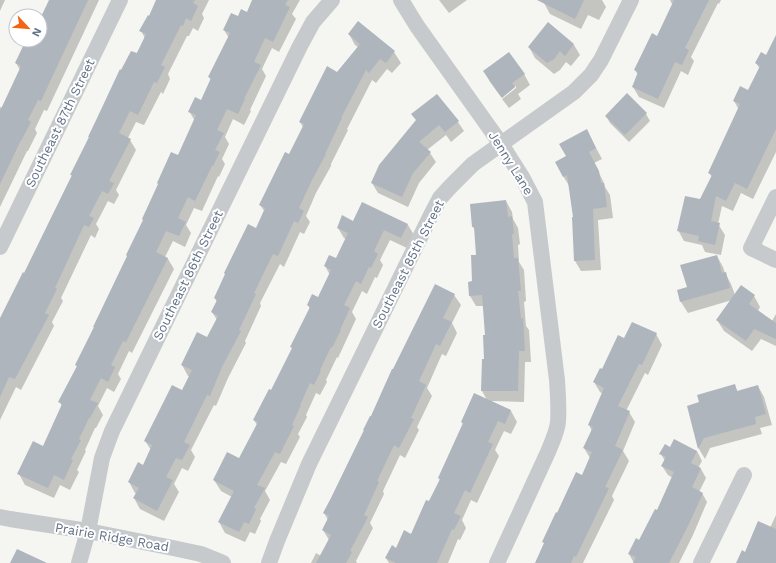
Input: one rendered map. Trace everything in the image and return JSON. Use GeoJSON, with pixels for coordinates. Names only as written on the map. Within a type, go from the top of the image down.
{"type":"FeatureCollection","features":[{"type":"Feature","properties":{"kind":"street","name":"Southeast 87th Street"},"geometry":{"type":"LineString","coordinates":[[0,247],[120,0]]}},
{"type":"Feature","properties":{"kind":"street","name":"Southeast 86th Street"},"geometry":{"type":"LineString","coordinates":[[79,563],[88,531],[102,458],[112,431],[300,46],[314,22],[332,0]]}},
{"type":"Feature","properties":{"kind":"street","name":"Jenny Lane"},"geometry":{"type":"LineString","coordinates":[[400,0],[501,144],[522,177],[535,202],[557,380],[559,403],[558,423],[548,452],[497,563]]}},
{"type":"Feature","properties":{"kind":"street","name":"Southeast 85th Street"},"geometry":{"type":"LineString","coordinates":[[269,563],[276,541],[309,464],[440,198],[473,164],[574,92],[591,75],[601,60],[631,0]]}},
{"type":"Feature","properties":{"kind":"street"},"geometry":{"type":"LineString","coordinates":[[776,197],[751,248],[776,260]]}},
{"type":"Feature","properties":{"kind":"street"},"geometry":{"type":"LineString","coordinates":[[701,563],[744,475]]}},
{"type":"Feature","properties":{"kind":"street","name":"Prairie Ridge Road"},"geometry":{"type":"LineString","coordinates":[[0,517],[88,531],[201,554],[223,563]]}},
{"type":"Feature","properties":{"kind":"building"},"geometry":{"type":"Polygon","coordinates":[[[49,0],[88,0],[41,101],[38,100],[28,120],[31,122],[0,184],[0,111],[21,66],[15,63],[22,48],[48,48],[48,8],[45,8],[49,0]]]}},
{"type":"Feature","properties":{"kind":"building"},"geometry":{"type":"Polygon","coordinates":[[[156,0],[195,0],[193,3],[198,6],[191,21],[186,18],[183,26],[181,25],[161,65],[165,67],[157,83],[154,82],[138,115],[130,111],[119,133],[131,139],[109,181],[114,183],[108,194],[102,191],[89,216],[94,218],[89,227],[84,225],[55,288],[57,289],[45,313],[49,315],[15,379],[9,377],[0,397],[0,318],[72,175],[70,175],[120,69],[121,70],[131,51],[137,53],[146,34],[139,31],[148,15],[149,16],[156,0]]]}},
{"type":"Feature","properties":{"kind":"building"},"geometry":{"type":"Polygon","coordinates":[[[252,0],[288,0],[285,5],[290,7],[273,42],[265,38],[254,62],[261,65],[238,114],[227,109],[217,130],[224,133],[215,150],[220,152],[195,201],[188,197],[178,218],[186,222],[179,236],[166,231],[156,252],[168,258],[126,342],[123,341],[111,365],[115,367],[108,382],[101,378],[90,400],[98,403],[79,439],[81,440],[71,459],[73,460],[64,480],[54,475],[48,488],[17,474],[33,441],[43,446],[62,404],[58,402],[77,366],[75,365],[127,256],[126,255],[143,220],[142,219],[171,152],[178,155],[196,115],[188,112],[195,97],[201,100],[211,78],[208,77],[230,33],[223,30],[231,13],[238,16],[241,9],[247,12],[252,0]]]}},
{"type":"Feature","properties":{"kind":"building"},"geometry":{"type":"Polygon","coordinates":[[[537,0],[584,0],[575,19],[537,0]]]}},
{"type":"Feature","properties":{"kind":"building"},"geometry":{"type":"Polygon","coordinates":[[[674,0],[709,0],[685,48],[689,50],[682,65],[675,62],[658,99],[632,87],[638,72],[634,70],[652,33],[657,36],[674,0]]]}},
{"type":"Feature","properties":{"kind":"building"},"geometry":{"type":"Polygon","coordinates":[[[358,21],[395,51],[386,63],[380,59],[369,73],[366,70],[341,118],[326,154],[299,208],[304,211],[298,223],[294,221],[278,256],[273,254],[254,293],[256,294],[239,330],[241,331],[222,367],[210,396],[207,395],[184,442],[190,445],[182,460],[176,458],[166,477],[173,480],[157,511],[133,498],[139,488],[128,482],[138,462],[143,465],[152,445],[144,441],[172,385],[182,390],[192,370],[181,365],[197,332],[207,337],[218,316],[211,312],[217,300],[214,298],[225,274],[224,273],[248,224],[256,228],[265,208],[259,205],[285,152],[289,154],[304,124],[299,122],[327,66],[337,72],[360,44],[348,34],[358,21]]]}},
{"type":"Feature","properties":{"kind":"building"},"geometry":{"type":"Polygon","coordinates":[[[548,22],[574,44],[565,56],[560,51],[554,59],[547,63],[528,47],[548,22]]]}},
{"type":"Feature","properties":{"kind":"building"},"geometry":{"type":"Polygon","coordinates":[[[776,35],[776,129],[747,189],[735,183],[726,201],[716,196],[711,221],[720,223],[715,245],[698,241],[699,236],[677,231],[685,196],[700,199],[712,175],[708,173],[740,104],[733,101],[740,86],[748,90],[760,66],[755,63],[761,52],[766,55],[776,35]]]}},
{"type":"Feature","properties":{"kind":"building"},"geometry":{"type":"Polygon","coordinates":[[[509,52],[525,74],[512,83],[515,87],[502,98],[483,71],[509,52]]]}},
{"type":"Feature","properties":{"kind":"building"},"geometry":{"type":"Polygon","coordinates":[[[627,93],[647,113],[625,135],[605,116],[627,93]]]}},
{"type":"Feature","properties":{"kind":"building"},"geometry":{"type":"Polygon","coordinates":[[[437,94],[459,121],[445,132],[439,125],[419,142],[431,152],[413,173],[402,197],[371,183],[379,165],[416,120],[411,114],[437,94]]]}},
{"type":"Feature","properties":{"kind":"building"},"geometry":{"type":"Polygon","coordinates":[[[587,129],[596,148],[589,152],[599,171],[601,183],[604,183],[607,207],[593,209],[595,260],[574,261],[573,217],[567,175],[563,177],[555,162],[566,156],[559,144],[587,129]]]}},
{"type":"Feature","properties":{"kind":"building"},"geometry":{"type":"Polygon","coordinates":[[[506,200],[508,217],[512,216],[514,258],[518,258],[521,291],[518,291],[521,319],[523,318],[525,351],[519,351],[518,391],[481,391],[482,359],[484,359],[483,335],[485,335],[482,295],[469,296],[468,282],[472,281],[471,255],[476,255],[474,227],[472,227],[470,204],[506,200]]]}},
{"type":"Feature","properties":{"kind":"building"},"geometry":{"type":"Polygon","coordinates":[[[362,202],[408,224],[401,238],[384,230],[374,251],[378,254],[371,268],[369,267],[361,284],[356,281],[344,305],[350,308],[341,330],[332,348],[331,347],[314,385],[310,383],[292,425],[294,426],[280,454],[275,452],[257,485],[265,488],[254,508],[256,509],[249,524],[244,522],[239,532],[218,522],[234,491],[213,480],[227,452],[239,458],[258,422],[253,420],[269,389],[271,390],[292,348],[290,347],[310,307],[307,305],[312,294],[318,297],[331,270],[324,266],[329,255],[336,258],[348,233],[337,228],[342,215],[353,221],[362,202]]]}},
{"type":"Feature","properties":{"kind":"building"},"geometry":{"type":"Polygon","coordinates":[[[717,255],[722,273],[726,272],[730,288],[680,302],[677,290],[687,287],[680,265],[717,255]]]}},
{"type":"Feature","properties":{"kind":"building"},"geometry":{"type":"Polygon","coordinates":[[[435,284],[455,294],[443,318],[452,322],[440,346],[436,344],[419,381],[426,385],[411,418],[414,419],[399,448],[394,445],[377,481],[379,482],[364,515],[368,517],[350,551],[352,552],[346,563],[316,563],[331,535],[322,530],[329,516],[323,513],[371,416],[392,369],[435,284]]]}},
{"type":"Feature","properties":{"kind":"building"},"geometry":{"type":"Polygon","coordinates":[[[741,285],[755,295],[749,304],[776,323],[776,339],[754,329],[746,341],[716,320],[741,285]]]}},
{"type":"Feature","properties":{"kind":"building"},"geometry":{"type":"Polygon","coordinates":[[[632,322],[657,333],[642,365],[639,364],[618,406],[630,411],[615,446],[623,450],[605,487],[609,488],[576,557],[574,556],[571,563],[535,563],[544,543],[542,542],[576,472],[582,475],[592,452],[583,448],[593,427],[588,425],[604,388],[593,382],[600,368],[602,369],[618,335],[624,338],[632,322]]]}},
{"type":"Feature","properties":{"kind":"building"},"geometry":{"type":"Polygon","coordinates":[[[735,384],[737,391],[758,385],[766,414],[755,417],[756,424],[704,438],[698,449],[687,406],[699,402],[697,395],[735,384]]]}},
{"type":"Feature","properties":{"kind":"building"},"geometry":{"type":"Polygon","coordinates":[[[474,393],[511,410],[505,424],[498,421],[488,442],[493,444],[470,493],[465,490],[454,513],[461,516],[454,530],[452,529],[437,563],[396,563],[385,558],[392,545],[396,548],[404,530],[411,534],[426,500],[429,501],[440,479],[438,478],[463,423],[461,422],[474,393]]]}},
{"type":"Feature","properties":{"kind":"building"},"geometry":{"type":"Polygon","coordinates":[[[674,439],[697,451],[691,463],[701,468],[692,487],[703,493],[669,563],[633,563],[636,557],[628,554],[636,538],[639,540],[655,509],[657,510],[674,472],[661,466],[666,457],[659,454],[665,444],[670,447],[674,439]]]}},
{"type":"Feature","properties":{"kind":"building"},"geometry":{"type":"Polygon","coordinates":[[[758,521],[776,529],[776,563],[736,563],[742,550],[745,552],[758,521]]]}},
{"type":"Feature","properties":{"kind":"building"},"geometry":{"type":"Polygon","coordinates":[[[17,549],[47,563],[10,563],[17,549]]]}}]}
